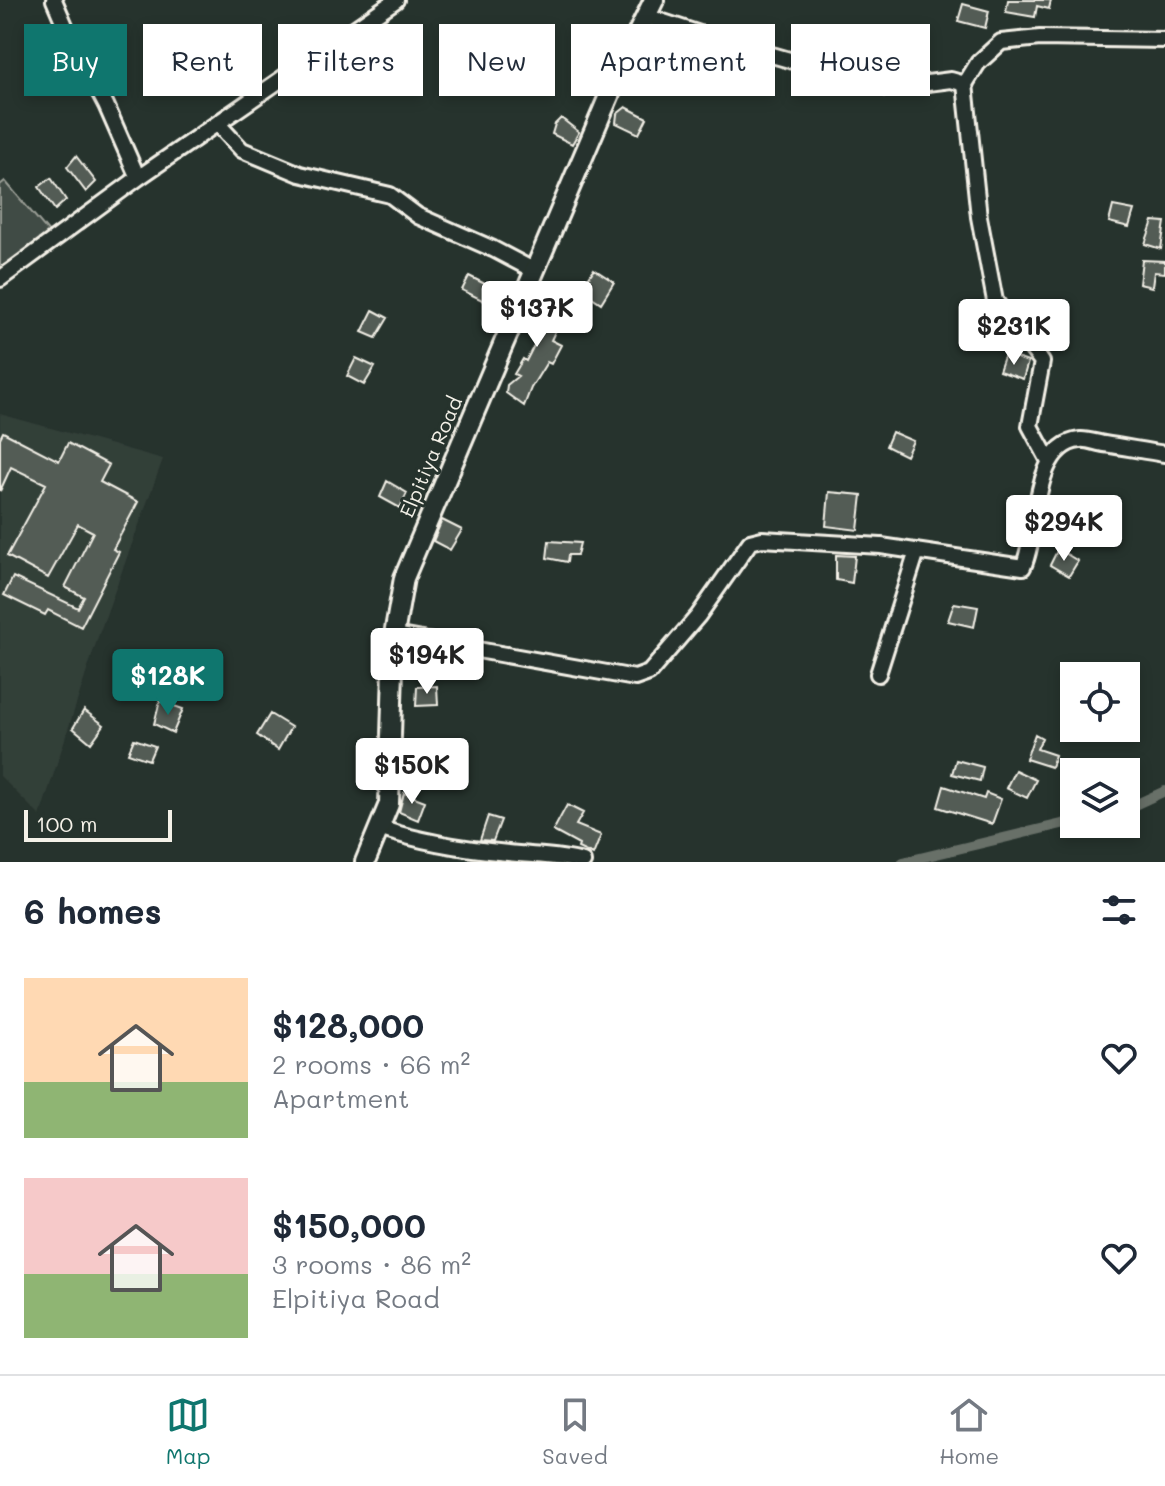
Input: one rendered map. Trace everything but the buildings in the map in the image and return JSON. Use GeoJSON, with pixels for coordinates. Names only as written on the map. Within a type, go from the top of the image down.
{"type":"FeatureCollection","features":[{"type":"Feature","properties":{"kind":"main road","name":"Elpitiya Road"},"geometry":{"type":"LineString","coordinates":[[365,862],[389,804],[394,635],[404,578],[649,8]]}},
{"type":"Feature","properties":{"kind":"street"},"geometry":{"type":"LineString","coordinates":[[54,0],[138,178]]}},
{"type":"Feature","properties":{"kind":"street"},"geometry":{"type":"LineString","coordinates":[[0,279],[138,178],[396,0]]}},
{"type":"Feature","properties":{"kind":"street"},"geometry":{"type":"LineString","coordinates":[[649,8],[888,88],[951,80],[965,84]]}},
{"type":"Feature","properties":{"kind":"street"},"geometry":{"type":"LineString","coordinates":[[1049,461],[1030,426],[1042,362],[995,301],[979,217],[965,84],[978,63],[1001,42],[1040,38],[1165,40]]}},
{"type":"Feature","properties":{"kind":"street"},"geometry":{"type":"LineString","coordinates":[[218,124],[242,150],[300,174],[390,195],[418,216],[535,271]]}},
{"type":"Feature","properties":{"kind":"street"},"geometry":{"type":"LineString","coordinates":[[394,635],[635,678],[649,673],[698,616],[750,542],[762,539],[881,546],[1023,567],[1032,544],[1040,489],[1049,461],[1062,447],[1080,440],[1165,454]]}},
{"type":"Feature","properties":{"kind":"street"},"geometry":{"type":"LineString","coordinates":[[878,674],[917,551]]}},
{"type":"Feature","properties":{"kind":"street"},"geometry":{"type":"LineString","coordinates":[[379,828],[418,841],[447,846],[508,854],[561,856],[583,862]]}},
{"type":"Feature","properties":{"kind":"shaded area"},"geometry":{"type":"Polygon","coordinates":[[[5,181],[51,235],[0,275],[0,185],[5,181]]]}},
{"type":"Feature","properties":{"kind":"shaded area"},"geometry":{"type":"Polygon","coordinates":[[[0,414],[163,459],[98,637],[40,816],[0,776],[0,414]]]}},
{"type":"Feature","properties":{"kind":"waterway"},"geometry":{"type":"LineString","coordinates":[[1140,803],[1165,791]]}},
{"type":"Feature","properties":{"kind":"waterway"},"geometry":{"type":"LineString","coordinates":[[903,862],[1060,824]]}}]}
